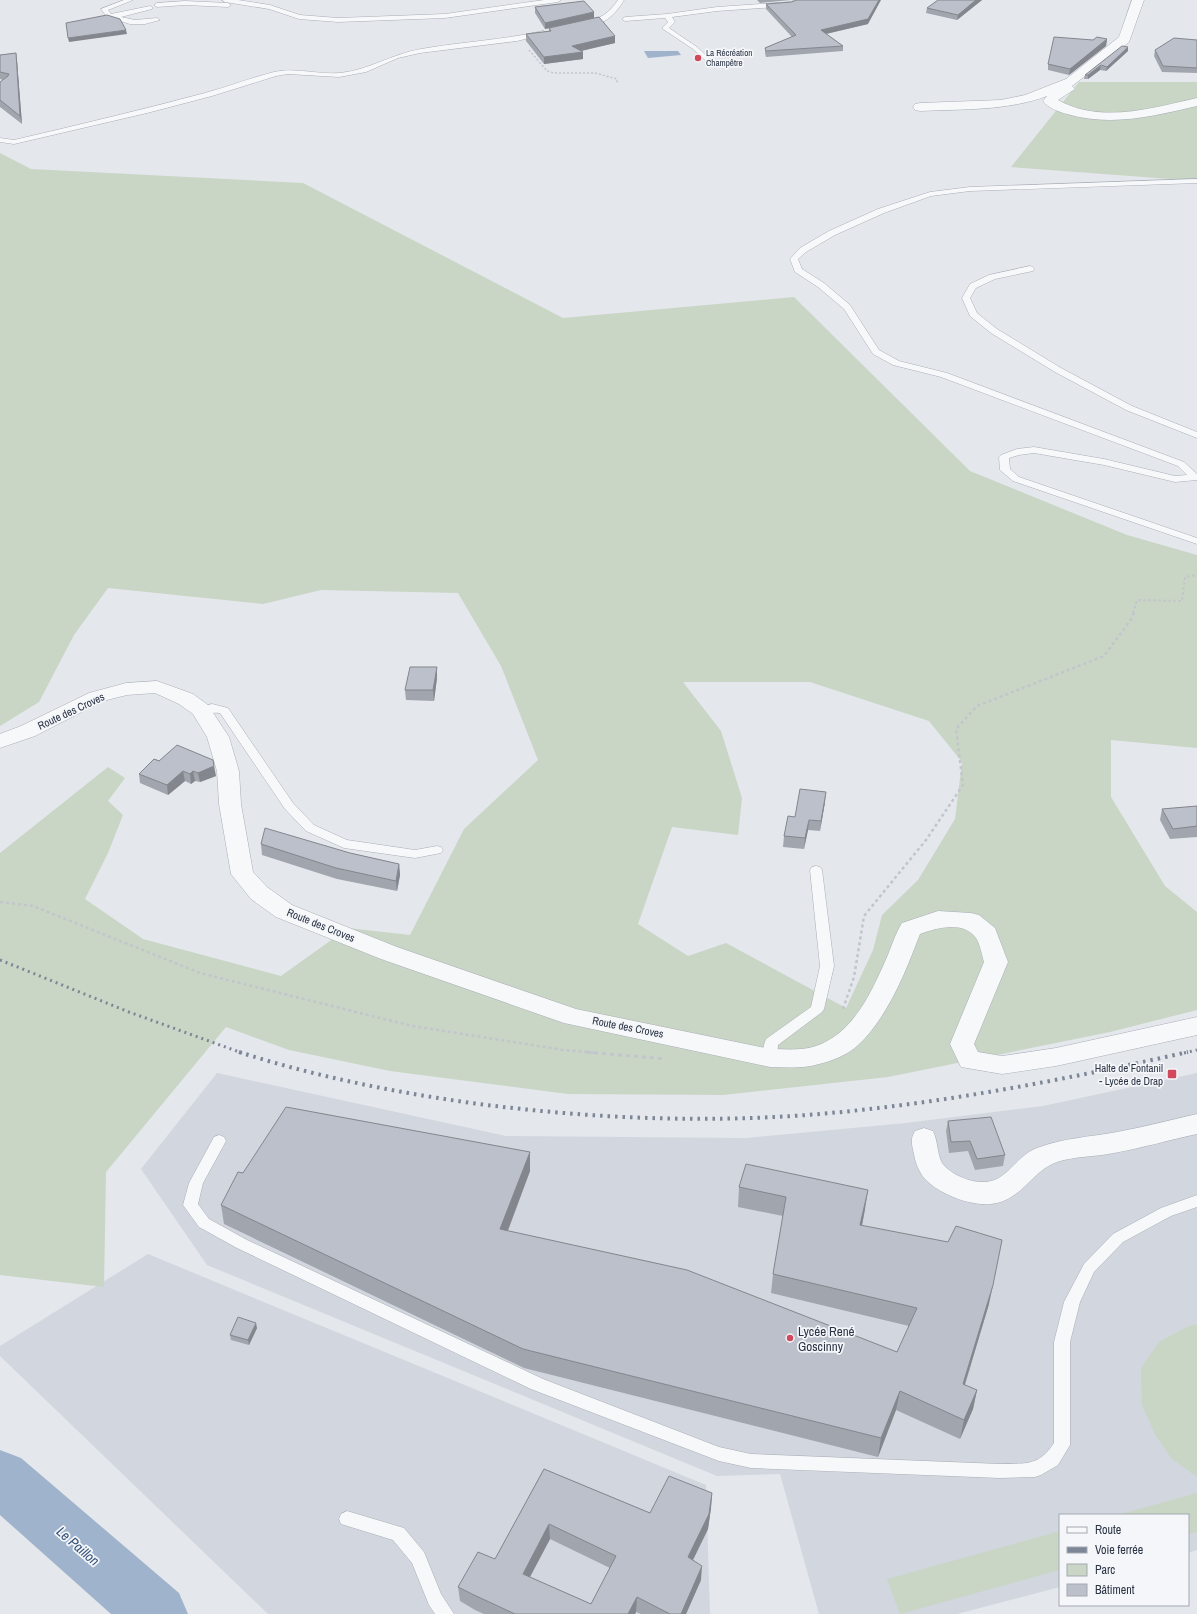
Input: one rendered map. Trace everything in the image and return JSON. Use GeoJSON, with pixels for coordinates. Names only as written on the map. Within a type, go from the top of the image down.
{"type":"FeatureCollection","features":[{"type":"Feature","properties":{"kind":"street"},"geometry":{"type":"LineString","coordinates":[[920,107],[1001,104],[1029,98],[1070,82],[1125,39],[1138,0]]}},
{"type":"Feature","properties":{"kind":"street"},"geometry":{"type":"LineString","coordinates":[[1070,82],[1068,90],[1050,101],[1080,115],[1118,118],[1197,102]]}},
{"type":"Feature","properties":{"kind":"street","name":"Route des Croves"},"geometry":{"type":"LineString","coordinates":[[0,741],[28,731],[96,697],[126,689],[157,687],[186,699],[201,710],[218,737],[228,771],[230,804],[242,874],[259,893],[284,911],[390,953],[573,1016],[770,1058],[794,1058],[819,1055],[849,1039],[870,1014],[899,957],[910,930],[938,920],[970,921],[987,934],[996,962],[962,1044],[970,1060],[1002,1065],[1056,1057],[1197,1026]]}},
{"type":"Feature","properties":{"kind":"street"},"geometry":{"type":"LineString","coordinates":[[924,1138],[933,1170],[942,1178],[956,1186],[977,1193],[999,1192],[1014,1182],[1032,1164],[1046,1155],[1068,1149],[1109,1144],[1197,1124]]}},
{"type":"Feature","properties":{"kind":"lane"},"geometry":{"type":"LineString","coordinates":[[130,0],[104,9],[109,16],[114,16],[125,22],[140,23],[157,20]]}},
{"type":"Feature","properties":{"kind":"lane"},"geometry":{"type":"LineString","coordinates":[[194,8],[241,2],[270,7],[300,17],[338,20],[445,16],[558,0]]}},
{"type":"Feature","properties":{"kind":"lane"},"geometry":{"type":"LineString","coordinates":[[582,25],[602,20],[614,12],[621,0]]}},
{"type":"Feature","properties":{"kind":"lane"},"geometry":{"type":"LineString","coordinates":[[625,19],[667,16],[717,9],[791,4],[802,0]]}},
{"type":"Feature","properties":{"kind":"lane"},"geometry":{"type":"LineString","coordinates":[[114,16],[154,6],[185,2],[226,3]]}},
{"type":"Feature","properties":{"kind":"lane"},"geometry":{"type":"LineString","coordinates":[[667,16],[672,22],[665,28],[695,48],[714,66]]}},
{"type":"Feature","properties":{"kind":"lane"},"geometry":{"type":"LineString","coordinates":[[0,140],[14,142],[144,111],[210,94],[275,74],[288,72],[339,75],[364,71],[396,57],[420,51],[517,39],[554,31]]}},
{"type":"Feature","properties":{"kind":"lane"},"geometry":{"type":"LineString","coordinates":[[1195,477],[1181,464],[944,375],[896,363],[876,352],[847,307],[821,285],[798,270],[794,259],[803,250],[832,233],[881,211],[930,194],[970,189],[1197,181]]}},
{"type":"Feature","properties":{"kind":"lane"},"geometry":{"type":"LineString","coordinates":[[1030,269],[992,277],[973,286],[966,298],[973,314],[994,332],[1058,370],[1129,408],[1197,435]]}},
{"type":"Feature","properties":{"kind":"lane"},"geometry":{"type":"LineString","coordinates":[[1195,477],[1175,479],[1104,462],[1034,450],[1017,452],[1004,457],[1003,463],[1005,470],[1016,479],[1197,541]]}},
{"type":"Feature","properties":{"kind":"lane"},"geometry":{"type":"LineString","coordinates":[[201,710],[212,708],[224,710],[289,806],[310,828],[344,844],[415,854],[437,850]]}},
{"type":"Feature","properties":{"kind":"lane"},"geometry":{"type":"LineString","coordinates":[[770,1058],[771,1044],[817,1010],[827,966],[816,870]]}},
{"type":"Feature","properties":{"kind":"lane"},"geometry":{"type":"LineString","coordinates":[[218,1141],[196,1183],[190,1205],[204,1223],[242,1244],[537,1384],[719,1454],[751,1460],[1000,1471],[1035,1470],[1052,1460],[1062,1445],[1062,1342],[1072,1302],[1089,1268],[1118,1238],[1166,1212],[1197,1201]]}},
{"type":"Feature","properties":{"kind":"lane"},"geometry":{"type":"LineString","coordinates":[[347,1519],[398,1534],[418,1558],[435,1599],[445,1614]]}},
{"type":"Feature","properties":{"kind":"path"},"geometry":{"type":"LineString","coordinates":[[517,39],[530,50],[547,71],[554,73],[602,74],[612,76],[617,79],[617,83]]}},
{"type":"Feature","properties":{"kind":"path"},"geometry":{"type":"LineString","coordinates":[[841,1014],[854,977],[864,916],[926,840],[964,785],[956,729],[977,706],[1104,656],[1132,618],[1137,600],[1182,601],[1185,577],[1197,575]]}},
{"type":"Feature","properties":{"kind":"path"},"geometry":{"type":"LineString","coordinates":[[0,902],[33,906],[200,973],[412,1026],[564,1050],[667,1059]]}},
{"type":"Feature","properties":{"kind":"shaded area","name":"Lycée René Goscinny"},"geometry":{"type":"Polygon","coordinates":[[[217,1073],[506,1136],[746,1138],[906,1123],[1043,1106],[1197,1073],[1197,1550],[1189,1553],[1189,1514],[1059,1514],[1059,1587],[957,1614],[819,1614],[780,1474],[717,1476],[207,1265],[141,1169],[217,1073]]]}},
{"type":"Feature","properties":{"kind":"shaded area"},"geometry":{"type":"Polygon","coordinates":[[[148,1254],[706,1485],[710,1614],[268,1614],[0,1356],[0,1346],[148,1254]]]}},
{"type":"Feature","properties":{"kind":"green space"},"geometry":{"type":"Polygon","coordinates":[[[1079,82],[1197,82],[1197,181],[1011,167],[1079,82]]]}},
{"type":"Feature","properties":{"kind":"green space"},"geometry":{"type":"Polygon","coordinates":[[[0,153],[31,169],[303,183],[563,318],[794,297],[970,471],[1127,535],[1197,555],[1197,748],[1111,740],[1111,797],[1165,886],[1197,912],[1197,1010],[1110,1032],[888,1077],[723,1095],[568,1094],[390,1071],[289,1050],[226,1027],[106,1172],[104,1287],[0,1275],[0,853],[108,767],[125,778],[108,801],[123,815],[108,853],[85,899],[143,939],[281,976],[348,928],[410,935],[464,829],[538,760],[501,666],[458,593],[321,590],[263,604],[108,588],[74,635],[39,702],[0,726],[0,153]],[[683,682],[721,731],[742,798],[738,835],[672,827],[638,924],[688,956],[726,943],[846,1008],[873,950],[882,915],[918,880],[955,819],[962,762],[929,721],[810,682],[683,682]]]}},
{"type":"Feature","properties":{"kind":"green space"},"geometry":{"type":"Polygon","coordinates":[[[1197,1324],[1197,1477],[1171,1458],[1155,1434],[1142,1405],[1141,1368],[1159,1342],[1189,1326],[1197,1324]]]}},
{"type":"Feature","properties":{"kind":"green space"},"geometry":{"type":"Polygon","coordinates":[[[1197,1493],[1197,1532],[1189,1534],[1189,1514],[1121,1514],[1197,1493]]]}},
{"type":"Feature","properties":{"kind":"green space"},"geometry":{"type":"Polygon","coordinates":[[[1059,1531],[1059,1570],[900,1614],[887,1579],[1059,1531]]]}},
{"type":"Feature","properties":{"kind":"water"},"geometry":{"type":"Polygon","coordinates":[[[644,51],[678,51],[681,55],[648,58],[644,51]]]}},
{"type":"Feature","properties":{"kind":"building"},"geometry":{"type":"Polygon","coordinates":[[[797,0],[879,0],[868,19],[821,30],[843,46],[766,51],[765,48],[796,35],[766,4],[791,2],[797,0]]]}},
{"type":"Feature","properties":{"kind":"building"},"geometry":{"type":"Polygon","coordinates":[[[938,0],[976,0],[958,15],[927,8],[938,0]]]}},
{"type":"Feature","properties":{"kind":"building"},"geometry":{"type":"Polygon","coordinates":[[[584,1],[594,12],[545,23],[535,7],[584,1]]]}},
{"type":"Feature","properties":{"kind":"building"},"geometry":{"type":"Polygon","coordinates":[[[107,15],[120,19],[126,30],[68,38],[66,23],[107,15]]]}},
{"type":"Feature","properties":{"kind":"building"},"geometry":{"type":"Polygon","coordinates":[[[599,17],[615,36],[572,46],[583,52],[544,57],[526,34],[551,31],[549,28],[599,17]]]}},
{"type":"Feature","properties":{"kind":"building"},"geometry":{"type":"Polygon","coordinates":[[[1054,37],[1093,40],[1097,37],[1107,39],[1070,69],[1048,64],[1054,37]]]}},
{"type":"Feature","properties":{"kind":"building"},"geometry":{"type":"Polygon","coordinates":[[[1174,38],[1197,40],[1197,68],[1163,66],[1155,50],[1174,38]]]}},
{"type":"Feature","properties":{"kind":"building"},"geometry":{"type":"Polygon","coordinates":[[[1122,46],[1128,47],[1107,67],[1101,65],[1088,75],[1085,75],[1122,46]]]}},
{"type":"Feature","properties":{"kind":"building"},"geometry":{"type":"Polygon","coordinates":[[[16,53],[20,116],[0,100],[0,82],[9,74],[0,72],[0,55],[16,53]]]}},
{"type":"Feature","properties":{"kind":"building"},"geometry":{"type":"Polygon","coordinates":[[[410,667],[437,667],[433,690],[405,690],[410,667]]]}},
{"type":"Feature","properties":{"kind":"building"},"geometry":{"type":"Polygon","coordinates":[[[177,745],[213,760],[214,766],[198,773],[193,771],[190,774],[183,771],[167,785],[139,774],[154,759],[159,761],[177,745]]]}},
{"type":"Feature","properties":{"kind":"building"},"geometry":{"type":"Polygon","coordinates":[[[800,789],[826,792],[821,821],[809,820],[805,838],[784,836],[788,816],[795,817],[800,789]]]}},
{"type":"Feature","properties":{"kind":"building"},"geometry":{"type":"Polygon","coordinates":[[[1197,806],[1197,826],[1173,829],[1162,809],[1197,806]]]}},
{"type":"Feature","properties":{"kind":"building"},"geometry":{"type":"Polygon","coordinates":[[[265,828],[350,853],[399,864],[396,881],[336,868],[261,844],[265,828]]]}},
{"type":"Feature","properties":{"kind":"building"},"geometry":{"type":"Polygon","coordinates":[[[286,1107],[530,1152],[500,1229],[687,1270],[897,1352],[917,1308],[773,1274],[786,1197],[739,1187],[746,1164],[868,1190],[860,1225],[948,1242],[956,1226],[1002,1240],[993,1285],[963,1384],[977,1390],[964,1420],[900,1391],[881,1438],[523,1349],[221,1205],[238,1172],[243,1173],[286,1107]]]}},
{"type":"Feature","properties":{"kind":"building"},"geometry":{"type":"Polygon","coordinates":[[[991,1117],[1005,1155],[977,1159],[970,1141],[951,1142],[948,1121],[991,1117]]]}},
{"type":"Feature","properties":{"kind":"building"},"geometry":{"type":"Polygon","coordinates":[[[238,1317],[256,1323],[248,1340],[230,1335],[238,1317]]]}},
{"type":"Feature","properties":{"kind":"building"},"geometry":{"type":"Polygon","coordinates":[[[544,1469],[650,1513],[669,1476],[712,1493],[709,1514],[688,1557],[702,1566],[681,1614],[670,1614],[637,1597],[628,1614],[515,1614],[458,1587],[478,1552],[495,1559],[544,1469]],[[549,1524],[523,1574],[591,1604],[616,1556],[549,1524]]]}},
{"type":"Feature","properties":{"kind":"waterway","name":"Le Paillon"},"geometry":{"type":"LineString","coordinates":[[0,1477],[157,1614]]}},
{"type":"Feature","properties":{"kind":"railway"},"geometry":{"type":"LineString","coordinates":[[0,960],[129,1012],[241,1053]]}},
{"type":"Feature","properties":{"kind":"railway"},"geometry":{"type":"LineString","coordinates":[[1184,1053],[1197,1050]]}},
{"type":"Feature","properties":{"kind":"railway"},"geometry":{"type":"LineString","coordinates":[[241,1053],[328,1077],[449,1100],[520,1109],[602,1116],[725,1119],[807,1115],[903,1105],[1047,1082],[1188,1052]]}},
{"type":"Feature","properties":{"kind":"place","name":"La Récréation Champêtre"},"geometry":{"type":"Point","coordinates":[698,58]}},
{"type":"Feature","properties":{"kind":"place","name":"Halte de Fontanil - Lycée de Drap"},"geometry":{"type":"Point","coordinates":[1172,1074]}},
{"type":"Feature","properties":{"kind":"place","name":"Lycée René Goscinny"},"geometry":{"type":"Point","coordinates":[790,1338]}}]}
